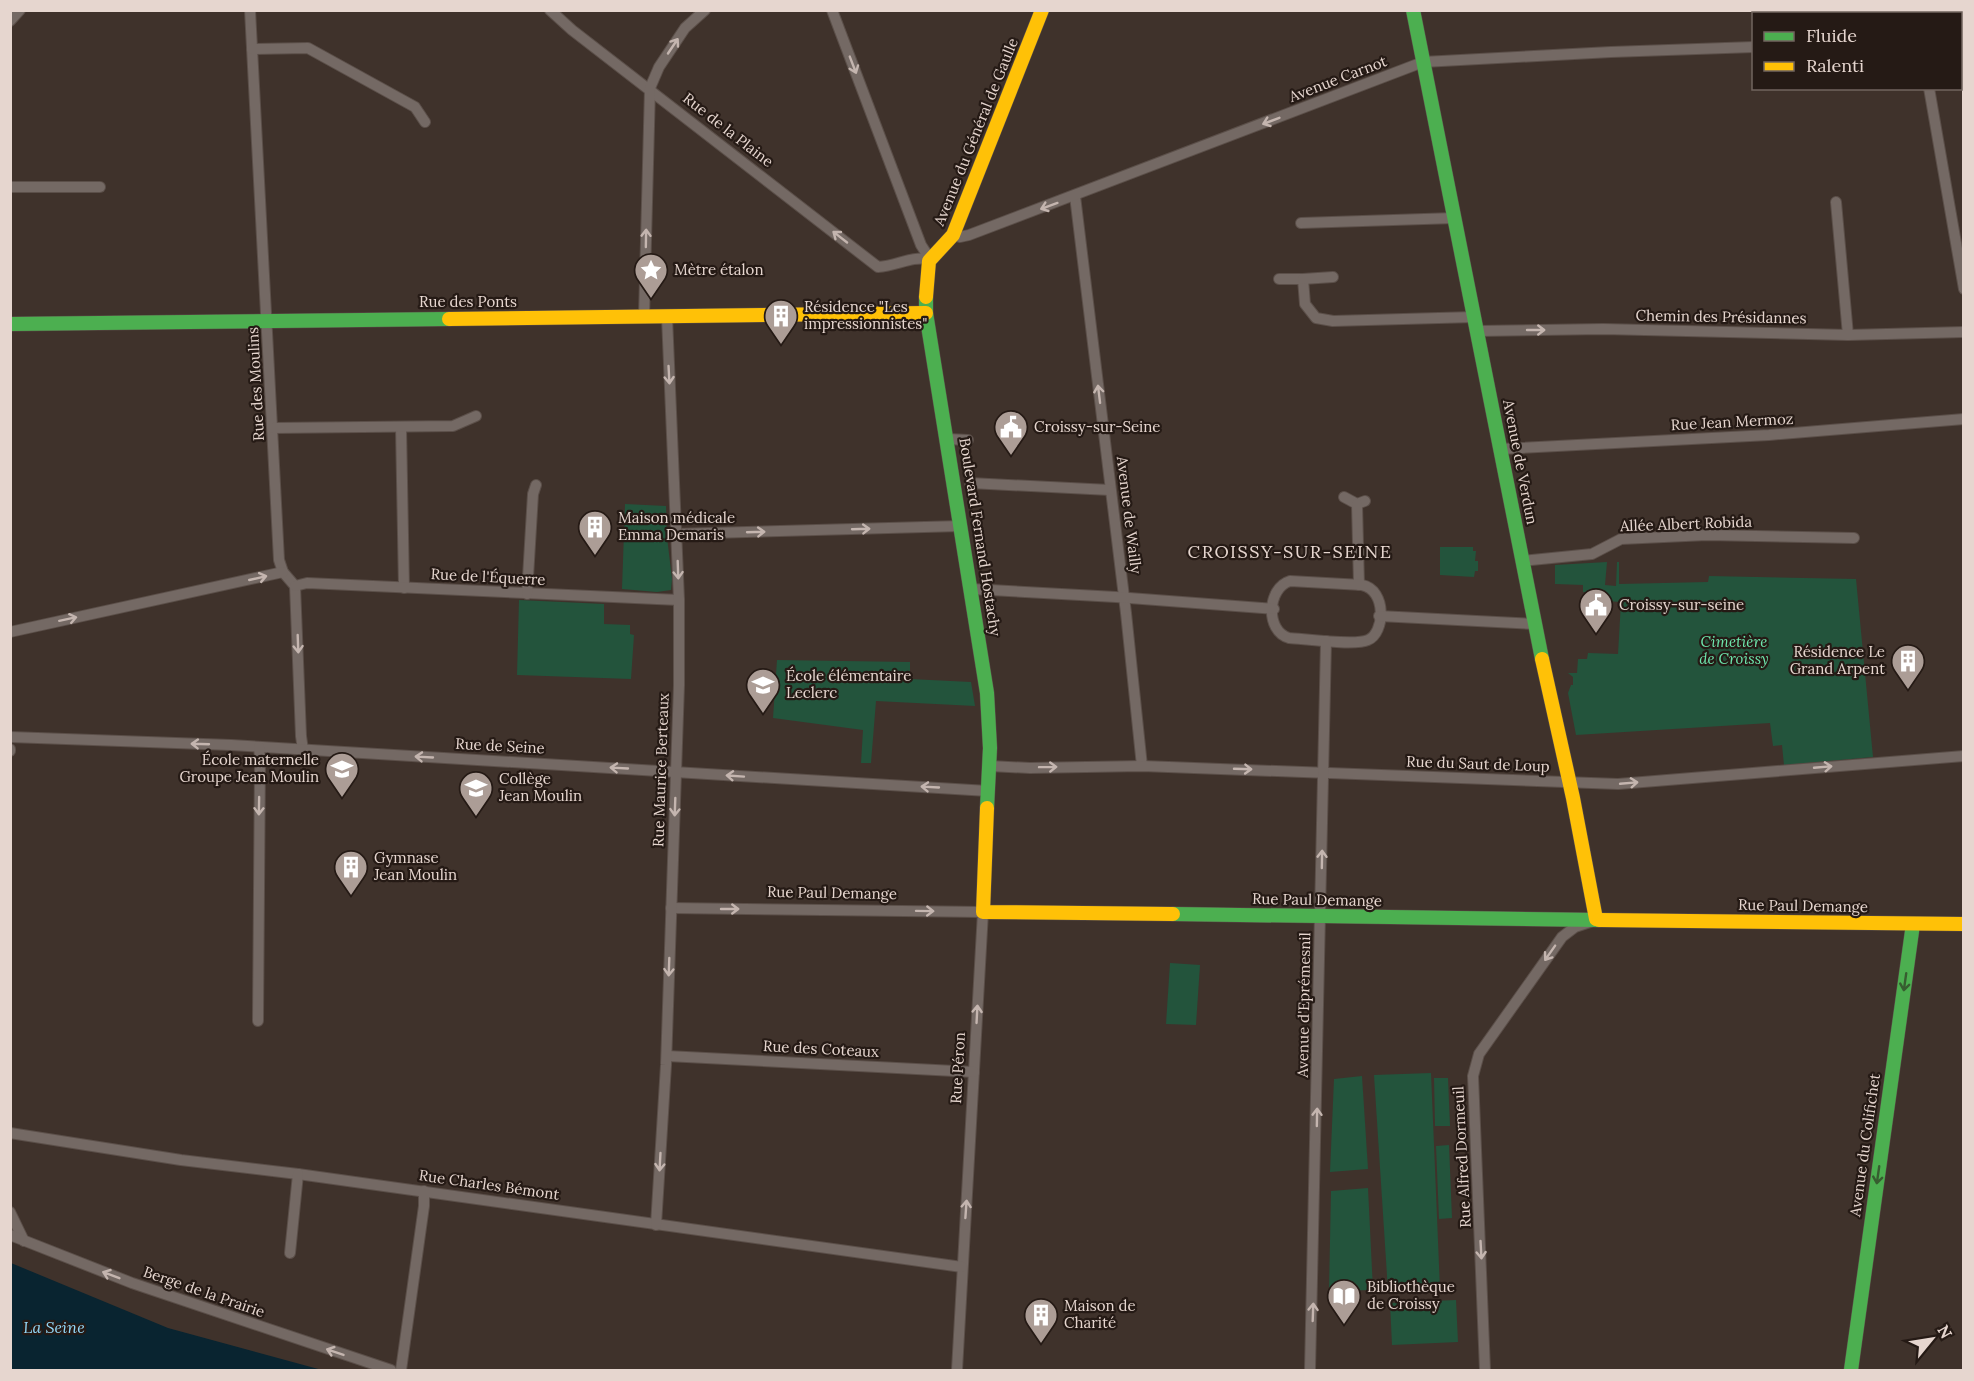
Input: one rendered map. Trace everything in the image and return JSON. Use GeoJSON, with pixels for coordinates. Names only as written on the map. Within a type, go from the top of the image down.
{"type":"FeatureCollection","features":[{"type":"Feature","properties":{"kind":"main road","name":"Avenue du Général de Gaulle"},"geometry":{"type":"LineString","coordinates":[[930,259],[947,244],[953,235],[1042,10]]}},
{"type":"Feature","properties":{"kind":"main road","name":"Avenue de Verdun"},"geometry":{"type":"LineString","coordinates":[[1413,10],[1534,624],[1570,783],[1596,919]]}},
{"type":"Feature","properties":{"kind":"main road","name":"Boulevard Fernand Hostachy"},"geometry":{"type":"LineString","coordinates":[[930,259],[926,313],[987,693],[990,766]]}},
{"type":"Feature","properties":{"kind":"main road","name":"Rue des Ponts"},"geometry":{"type":"LineString","coordinates":[[10,324],[926,313]]}},
{"type":"Feature","properties":{"kind":"main road","name":"Rue Péron"},"geometry":{"type":"LineString","coordinates":[[982,912],[990,766]]}},
{"type":"Feature","properties":{"kind":"main road","name":"Rue Paul Demange"},"geometry":{"type":"LineString","coordinates":[[982,912],[1964,924]]}},
{"type":"Feature","properties":{"kind":"main road","name":"Avenue du Colifichet"},"geometry":{"type":"LineString","coordinates":[[1851,1371],[1913,924]]}},
{"type":"Feature","properties":{"kind":"street"},"geometry":{"type":"LineString","coordinates":[[10,21],[20,10]]}},
{"type":"Feature","properties":{"kind":"street","name":"Rue des Moulins"},"geometry":{"type":"LineString","coordinates":[[250,10],[279,560],[283,572]]}},
{"type":"Feature","properties":{"kind":"street"},"geometry":{"type":"LineString","coordinates":[[644,317],[650,88],[659,67],[685,28],[705,10]]}},
{"type":"Feature","properties":{"kind":"street"},"geometry":{"type":"LineString","coordinates":[[832,10],[921,245],[930,259]]}},
{"type":"Feature","properties":{"kind":"street","name":"Rue de la Plaine"},"geometry":{"type":"LineString","coordinates":[[553,12],[572,30],[879,267],[912,258],[930,259]]}},
{"type":"Feature","properties":{"kind":"street","name":"Avenue Carnot"},"geometry":{"type":"LineString","coordinates":[[953,235],[960,237],[969,235],[1423,63],[1600,52],[1752,47]]}},
{"type":"Feature","properties":{"kind":"street"},"geometry":{"type":"LineString","coordinates":[[252,49],[308,48],[415,107],[425,122]]}},
{"type":"Feature","properties":{"kind":"street"},"geometry":{"type":"LineString","coordinates":[[1929,90],[1959,238],[1964,289]]}},
{"type":"Feature","properties":{"kind":"street"},"geometry":{"type":"LineString","coordinates":[[10,187],[100,187]]}},
{"type":"Feature","properties":{"kind":"street","name":"Avenue de Wailly"},"geometry":{"type":"LineString","coordinates":[[1075,196],[1124,597],[1142,766]]}},
{"type":"Feature","properties":{"kind":"street"},"geometry":{"type":"LineString","coordinates":[[1836,202],[1848,335]]}},
{"type":"Feature","properties":{"kind":"street"},"geometry":{"type":"LineString","coordinates":[[1301,223],[1455,218]]}},
{"type":"Feature","properties":{"kind":"street"},"geometry":{"type":"LineString","coordinates":[[1279,279],[1333,277]]}},
{"type":"Feature","properties":{"kind":"street","name":"Chemin des Présidannes"},"geometry":{"type":"LineString","coordinates":[[1303,279],[1305,304],[1316,318],[1333,321],[1848,335],[1964,332]]}},
{"type":"Feature","properties":{"kind":"street","name":"Rue Maurice Berteaux"},"geometry":{"type":"LineString","coordinates":[[656,1225],[667,1056],[677,772],[679,600],[667,317]]}},
{"type":"Feature","properties":{"kind":"street"},"geometry":{"type":"LineString","coordinates":[[273,428],[453,426],[476,416]]}},
{"type":"Feature","properties":{"kind":"street","name":"Rue Jean Mermoz"},"geometry":{"type":"LineString","coordinates":[[1501,449],[1769,435],[1964,419]]}},
{"type":"Feature","properties":{"kind":"street"},"geometry":{"type":"LineString","coordinates":[[401,427],[404,588]]}},
{"type":"Feature","properties":{"kind":"street"},"geometry":{"type":"LineString","coordinates":[[948,439],[968,440]]}},
{"type":"Feature","properties":{"kind":"street"},"geometry":{"type":"LineString","coordinates":[[970,483],[1110,490]]}},
{"type":"Feature","properties":{"kind":"street"},"geometry":{"type":"LineString","coordinates":[[527,594],[533,494],[536,485]]}},
{"type":"Feature","properties":{"kind":"street"},"geometry":{"type":"LineString","coordinates":[[1344,497],[1361,502],[1359,585]]}},
{"type":"Feature","properties":{"kind":"street"},"geometry":{"type":"LineString","coordinates":[[676,534],[962,526]]}},
{"type":"Feature","properties":{"kind":"street","name":"Allée Albert Robida"},"geometry":{"type":"LineString","coordinates":[[1522,561],[1592,554],[1621,538],[1707,535],[1854,538]]}},
{"type":"Feature","properties":{"kind":"street"},"geometry":{"type":"LineString","coordinates":[[10,632],[283,572],[295,586],[303,750]]}},
{"type":"Feature","properties":{"kind":"street"},"geometry":{"type":"LineString","coordinates":[[1288,582],[1359,585],[1371,588],[1380,601],[1376,633],[1368,640],[1359,642],[1289,638],[1282,636],[1274,625],[1275,593],[1281,585],[1288,582]]}},
{"type":"Feature","properties":{"kind":"street","name":"Rue de l'Équerre"},"geometry":{"type":"LineString","coordinates":[[295,586],[307,583],[679,600]]}},
{"type":"Feature","properties":{"kind":"street"},"geometry":{"type":"LineString","coordinates":[[972,589],[1124,597],[1274,609]]}},
{"type":"Feature","properties":{"kind":"street"},"geometry":{"type":"LineString","coordinates":[[1379,616],[1534,624]]}},
{"type":"Feature","properties":{"kind":"street","name":"Avenue d'Eprémesnil"},"geometry":{"type":"LineString","coordinates":[[1310,1371],[1326,641]]}},
{"type":"Feature","properties":{"kind":"street","name":"Rue de Seine"},"geometry":{"type":"LineString","coordinates":[[11,743],[259,747],[988,791]]}},
{"type":"Feature","properties":{"kind":"street"},"geometry":{"type":"LineString","coordinates":[[258,1021],[259,747]]}},
{"type":"Feature","properties":{"kind":"street","name":"Rue du Saut de Loup"},"geometry":{"type":"LineString","coordinates":[[990,766],[1030,768],[1142,766],[1618,784],[1964,756]]}},
{"type":"Feature","properties":{"kind":"street","name":"Rue Paul Demange"},"geometry":{"type":"LineString","coordinates":[[671,908],[982,912]]}},
{"type":"Feature","properties":{"kind":"street","name":"Rue Péron"},"geometry":{"type":"LineString","coordinates":[[957,1371],[982,912]]}},
{"type":"Feature","properties":{"kind":"street","name":"Rue Alfred Dormeuil"},"geometry":{"type":"LineString","coordinates":[[1485,1371],[1473,1076],[1475,1065],[1479,1054],[1562,937],[1575,927],[1596,919]]}},
{"type":"Feature","properties":{"kind":"street","name":"Rue des Coteaux"},"geometry":{"type":"LineString","coordinates":[[667,1056],[974,1072]]}},
{"type":"Feature","properties":{"kind":"street","name":"Rue Charles Bémont"},"geometry":{"type":"LineString","coordinates":[[10,1133],[181,1160],[424,1191],[963,1267]]}},
{"type":"Feature","properties":{"kind":"street"},"geometry":{"type":"LineString","coordinates":[[290,1253],[298,1174]]}},
{"type":"Feature","properties":{"kind":"street"},"geometry":{"type":"LineString","coordinates":[[401,1371],[424,1206],[424,1191]]}},
{"type":"Feature","properties":{"kind":"street"},"geometry":{"type":"LineString","coordinates":[[10,1212],[24,1241]]}},
{"type":"Feature","properties":{"kind":"street","name":"Berge de la Prairie"},"geometry":{"type":"LineString","coordinates":[[10,1235],[132,1283],[391,1371]]}},
{"type":"Feature","properties":{"kind":"green space"},"geometry":{"type":"Polygon","coordinates":[[[625,504],[666,506],[671,590],[657,592],[622,589],[625,504]]]}},
{"type":"Feature","properties":{"kind":"green space"},"geometry":{"type":"Polygon","coordinates":[[[1440,547],[1473,547],[1473,551],[1476,551],[1475,561],[1478,561],[1478,571],[1475,571],[1474,577],[1440,575],[1440,547]]]}},
{"type":"Feature","properties":{"kind":"green space","name":"Cimetière de Croissy"},"geometry":{"type":"Polygon","coordinates":[[[1607,562],[1605,585],[1616,586],[1617,562],[1619,562],[1619,584],[1708,582],[1709,576],[1856,579],[1873,757],[1784,765],[1782,745],[1773,746],[1770,723],[1576,735],[1568,693],[1573,685],[1573,677],[1568,673],[1577,673],[1578,659],[1587,659],[1588,653],[1618,654],[1621,602],[1590,600],[1591,593],[1583,592],[1583,585],[1555,584],[1555,565],[1607,562]]]}},
{"type":"Feature","properties":{"kind":"green space"},"geometry":{"type":"Polygon","coordinates":[[[519,600],[604,604],[604,624],[630,625],[630,634],[634,635],[631,679],[517,675],[519,600]]]}},
{"type":"Feature","properties":{"kind":"green space"},"geometry":{"type":"Polygon","coordinates":[[[777,660],[910,662],[910,679],[971,682],[975,706],[876,701],[871,763],[861,763],[863,730],[773,718],[777,660]]]}},
{"type":"Feature","properties":{"kind":"green space"},"geometry":{"type":"Polygon","coordinates":[[[1170,963],[1200,965],[1196,1025],[1166,1024],[1170,963]]]}},
{"type":"Feature","properties":{"kind":"green space"},"geometry":{"type":"Polygon","coordinates":[[[1431,1073],[1440,1289],[1388,1291],[1374,1075],[1431,1073]]]}},
{"type":"Feature","properties":{"kind":"green space"},"geometry":{"type":"Polygon","coordinates":[[[1362,1076],[1368,1169],[1330,1172],[1334,1079],[1362,1076]]]}},
{"type":"Feature","properties":{"kind":"green space"},"geometry":{"type":"Polygon","coordinates":[[[1434,1078],[1448,1078],[1450,1126],[1435,1126],[1434,1078]]]}},
{"type":"Feature","properties":{"kind":"green space"},"geometry":{"type":"Polygon","coordinates":[[[1449,1145],[1452,1218],[1439,1219],[1436,1146],[1449,1145]]]}},
{"type":"Feature","properties":{"kind":"green space"},"geometry":{"type":"Polygon","coordinates":[[[1368,1188],[1373,1290],[1329,1291],[1331,1191],[1368,1188]]]}},
{"type":"Feature","properties":{"kind":"green space"},"geometry":{"type":"Polygon","coordinates":[[[1456,1300],[1458,1342],[1392,1345],[1390,1303],[1456,1300]]]}},
{"type":"Feature","properties":{"kind":"water","name":"La Seine"},"geometry":{"type":"Polygon","coordinates":[[[11,1263],[168,1328],[322,1370],[11,1370],[11,1263]]]}},
{"type":"Feature","properties":{"kind":"traffic: fast"},"geometry":{"type":"LineString","coordinates":[[1413,10],[1542,659]]}},
{"type":"Feature","properties":{"kind":"traffic: fast"},"geometry":{"type":"LineString","coordinates":[[926,297],[926,313],[987,693],[990,748],[987,808]]}},
{"type":"Feature","properties":{"kind":"traffic: fast"},"geometry":{"type":"LineString","coordinates":[[10,324],[449,319]]}},
{"type":"Feature","properties":{"kind":"traffic: fast"},"geometry":{"type":"LineString","coordinates":[[1173,914],[1599,920]]}},
{"type":"Feature","properties":{"kind":"traffic: fast"},"geometry":{"type":"LineString","coordinates":[[1851,1370],[1913,924]]}},
{"type":"Feature","properties":{"kind":"traffic: slow"},"geometry":{"type":"LineString","coordinates":[[926,297],[929,261],[953,235],[1042,10]]}},
{"type":"Feature","properties":{"kind":"traffic: slow"},"geometry":{"type":"LineString","coordinates":[[449,319],[926,313]]}},
{"type":"Feature","properties":{"kind":"traffic: slow"},"geometry":{"type":"LineString","coordinates":[[1542,659],[1573,798],[1596,919]]}},
{"type":"Feature","properties":{"kind":"traffic: slow"},"geometry":{"type":"LineString","coordinates":[[987,808],[983,912],[1173,914]]}},
{"type":"Feature","properties":{"kind":"traffic: slow"},"geometry":{"type":"LineString","coordinates":[[1599,920],[1964,924]]}},
{"type":"Feature","properties":{"kind":"place","name":"Mètre étalon"},"geometry":{"type":"Point","coordinates":[651,299]}},
{"type":"Feature","properties":{"kind":"place","name":"Résidence \"Les impressionnistes\""},"geometry":{"type":"Point","coordinates":[781,345]}},
{"type":"Feature","properties":{"kind":"place","name":"Croissy-sur-Seine"},"geometry":{"type":"Point","coordinates":[1011,456]}},
{"type":"Feature","properties":{"kind":"place","name":"Maison médicale Emma Demaris"},"geometry":{"type":"Point","coordinates":[595,556]}},
{"type":"Feature","properties":{"kind":"place","name":"Croissy-sur-seine"},"geometry":{"type":"Point","coordinates":[1596,634]}},
{"type":"Feature","properties":{"kind":"place","name":"Résidence Le Grand Arpent"},"geometry":{"type":"Point","coordinates":[1908,690]}},
{"type":"Feature","properties":{"kind":"place","name":"École élémentaire Leclerc"},"geometry":{"type":"Point","coordinates":[763,714]}},
{"type":"Feature","properties":{"kind":"place","name":"École maternelle Groupe Jean Moulin"},"geometry":{"type":"Point","coordinates":[342,798]}},
{"type":"Feature","properties":{"kind":"place","name":"Collège Jean Moulin"},"geometry":{"type":"Point","coordinates":[476,817]}},
{"type":"Feature","properties":{"kind":"place","name":"Gymnase Jean Moulin"},"geometry":{"type":"Point","coordinates":[351,896]}},
{"type":"Feature","properties":{"kind":"place","name":"Bibliothèque de Croissy"},"geometry":{"type":"Point","coordinates":[1344,1325]}},
{"type":"Feature","properties":{"kind":"place","name":"Maison de Charité"},"geometry":{"type":"Point","coordinates":[1041,1344]}},
{"type":"Feature","properties":{"kind":"district","name":"CROISSY-SUR-SEINE"},"geometry":{"type":"Point","coordinates":[1290,552]}}]}
